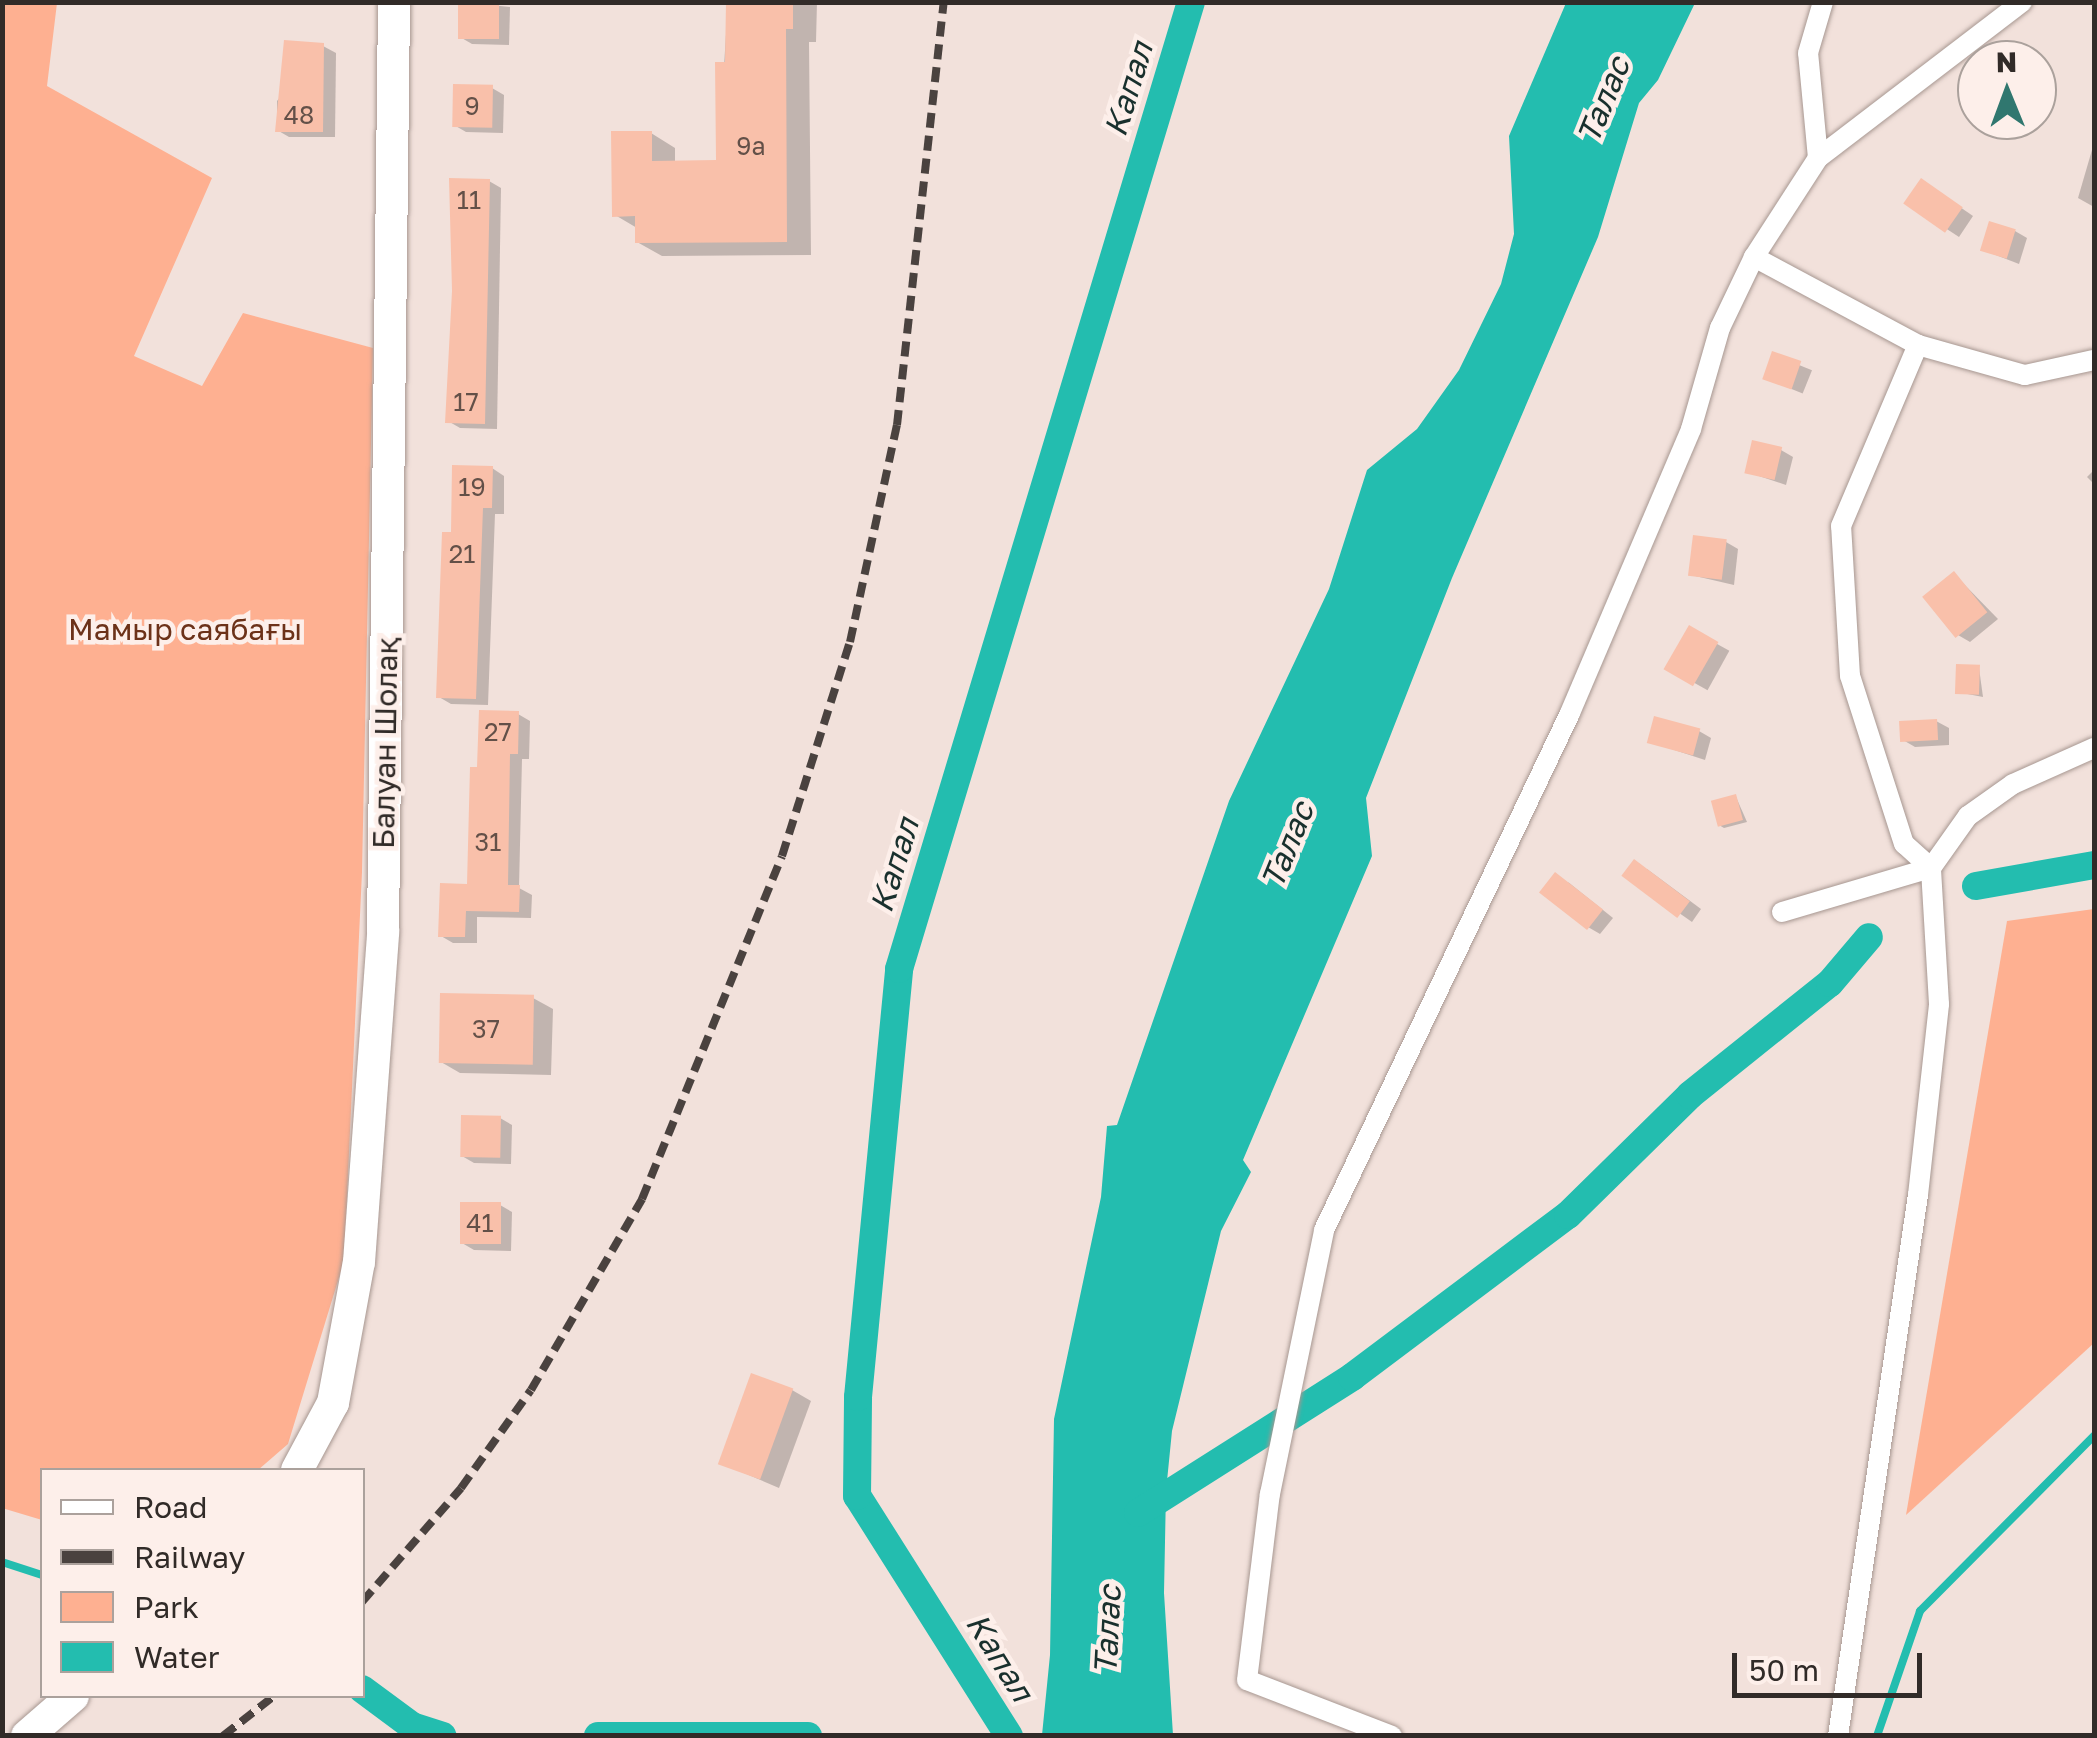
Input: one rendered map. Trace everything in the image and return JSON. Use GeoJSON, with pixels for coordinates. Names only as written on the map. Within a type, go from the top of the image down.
{"type":"FeatureCollection","features":[{"type":"Feature","properties":{"kind":"main road","name":"Балуан Шолақ"},"geometry":{"type":"LineString","coordinates":[[298,1468],[334,1403],[360,1262],[382,952],[394,2]]}},
{"type":"Feature","properties":{"kind":"main road"},"geometry":{"type":"LineString","coordinates":[[26,1736],[70,1698]]}},
{"type":"Feature","properties":{"kind":"street"},"geometry":{"type":"LineString","coordinates":[[1818,158],[1808,53],[1822,2]]}},
{"type":"Feature","properties":{"kind":"street"},"geometry":{"type":"LineString","coordinates":[[1392,1736],[1247,1680],[1270,1494],[1324,1230],[1570,713],[1691,429],[1720,328],[1754,257],[1787,212],[1818,158],[2022,2]]}},
{"type":"Feature","properties":{"kind":"street"},"geometry":{"type":"LineString","coordinates":[[1754,257],[1918,345],[2025,375],[2094,360]]}},
{"type":"Feature","properties":{"kind":"street"},"geometry":{"type":"LineString","coordinates":[[1918,345],[1842,526],[1841,577],[1850,676],[1882,786],[1904,844],[1932,868]]}},
{"type":"Feature","properties":{"kind":"street"},"geometry":{"type":"LineString","coordinates":[[1838,1736],[1937,1023],[1932,868],[1968,816],[2014,784],[2094,748]]}},
{"type":"Feature","properties":{"kind":"street"},"geometry":{"type":"LineString","coordinates":[[1782,912],[1932,868]]}},
{"type":"Feature","properties":{"kind":"green space","name":"Мамыр саябағы"},"geometry":{"type":"Polygon","coordinates":[[[2,3],[57,3],[47,86],[212,178],[134,356],[202,386],[243,313],[373,348],[362,872],[344,1261],[288,1444],[260,1468],[40,1468],[40,1519],[2,1508],[2,3]]]}},
{"type":"Feature","properties":{"kind":"green space"},"geometry":{"type":"Polygon","coordinates":[[[2094,909],[2094,1343],[1906,1515],[2007,921],[2094,909]]]}},
{"type":"Feature","properties":{"kind":"water","name":"Талас"},"geometry":{"type":"Polygon","coordinates":[[[1566,3],[1695,3],[1658,80],[1639,103],[1598,237],[1452,578],[1366,798],[1372,856],[1243,1160],[1251,1172],[1221,1231],[1172,1431],[1166,1491],[1164,1593],[1173,1735],[1042,1735],[1050,1655],[1054,1419],[1101,1197],[1107,1126],[1117,1125],[1229,801],[1329,589],[1367,470],[1417,429],[1459,370],[1501,284],[1514,234],[1509,136],[1566,3]]]}},
{"type":"Feature","properties":{"kind":"building"},"geometry":{"type":"Polygon","coordinates":[[[458,2],[499,2],[499,39],[458,39],[458,2]]]}},
{"type":"Feature","properties":{"kind":"building"},"geometry":{"type":"Polygon","coordinates":[[[726,2],[793,2],[793,29],[786,29],[787,242],[635,243],[635,216],[612,217],[611,131],[652,131],[652,161],[716,160],[715,62],[725,62],[726,2]]]}},
{"type":"Feature","properties":{"kind":"building"},"geometry":{"type":"Polygon","coordinates":[[[284,40],[324,43],[323,132],[275,132],[284,40]]]}},
{"type":"Feature","properties":{"kind":"building"},"geometry":{"type":"Polygon","coordinates":[[[453,84],[493,85],[492,128],[452,127],[453,84]]]}},
{"type":"Feature","properties":{"kind":"building"},"geometry":{"type":"Polygon","coordinates":[[[449,178],[490,179],[485,424],[445,423],[452,291],[449,178]]]}},
{"type":"Feature","properties":{"kind":"building"},"geometry":{"type":"Polygon","coordinates":[[[1921,178],[1963,207],[1945,233],[1903,203],[1921,178]]]}},
{"type":"Feature","properties":{"kind":"building"},"geometry":{"type":"Polygon","coordinates":[[[1989,221],[2016,229],[2007,259],[1980,251],[1989,221]]]}},
{"type":"Feature","properties":{"kind":"building"},"geometry":{"type":"Polygon","coordinates":[[[1772,351],[1801,361],[1792,389],[1762,379],[1772,351]]]}},
{"type":"Feature","properties":{"kind":"building"},"geometry":{"type":"Polygon","coordinates":[[[1752,440],[1782,447],[1775,480],[1744,473],[1752,440]]]}},
{"type":"Feature","properties":{"kind":"building"},"geometry":{"type":"Polygon","coordinates":[[[452,465],[493,466],[492,508],[483,508],[476,699],[436,698],[442,532],[451,532],[452,465]]]}},
{"type":"Feature","properties":{"kind":"building"},"geometry":{"type":"Polygon","coordinates":[[[1693,535],[1727,539],[1722,580],[1688,576],[1693,535]]]}},
{"type":"Feature","properties":{"kind":"building"},"geometry":{"type":"Polygon","coordinates":[[[1954,571],[1987,612],[1955,638],[1922,597],[1954,571]]]}},
{"type":"Feature","properties":{"kind":"building"},"geometry":{"type":"Polygon","coordinates":[[[1689,625],[1718,642],[1693,686],[1664,669],[1689,625]]]}},
{"type":"Feature","properties":{"kind":"building"},"geometry":{"type":"Polygon","coordinates":[[[1956,664],[1980,665],[1979,695],[1955,694],[1956,664]]]}},
{"type":"Feature","properties":{"kind":"building"},"geometry":{"type":"Polygon","coordinates":[[[479,710],[519,711],[518,754],[510,754],[508,885],[520,885],[519,912],[466,911],[465,937],[438,937],[440,883],[467,884],[470,767],[477,767],[479,710]]]}},
{"type":"Feature","properties":{"kind":"building"},"geometry":{"type":"Polygon","coordinates":[[[1654,716],[1700,728],[1693,755],[1647,743],[1654,716]]]}},
{"type":"Feature","properties":{"kind":"building"},"geometry":{"type":"Polygon","coordinates":[[[1937,719],[1938,740],[1900,742],[1899,721],[1937,719]]]}},
{"type":"Feature","properties":{"kind":"building"},"geometry":{"type":"Polygon","coordinates":[[[1736,794],[1743,820],[1718,827],[1711,801],[1736,794]]]}},
{"type":"Feature","properties":{"kind":"building"},"geometry":{"type":"Polygon","coordinates":[[[1634,859],[1690,901],[1677,918],[1621,876],[1634,859]]]}},
{"type":"Feature","properties":{"kind":"building"},"geometry":{"type":"Polygon","coordinates":[[[1555,872],[1603,910],[1587,930],[1539,892],[1555,872]]]}},
{"type":"Feature","properties":{"kind":"building"},"geometry":{"type":"Polygon","coordinates":[[[440,993],[534,995],[533,1065],[439,1063],[440,993]]]}},
{"type":"Feature","properties":{"kind":"building"},"geometry":{"type":"Polygon","coordinates":[[[461,1115],[501,1116],[500,1158],[460,1157],[461,1115]]]}},
{"type":"Feature","properties":{"kind":"building"},"geometry":{"type":"Polygon","coordinates":[[[460,1202],[501,1202],[501,1244],[460,1244],[460,1202]]]}},
{"type":"Feature","properties":{"kind":"building"},"geometry":{"type":"Polygon","coordinates":[[[751,1373],[793,1388],[760,1480],[718,1464],[751,1373]]]}},
{"type":"Feature","properties":{"kind":"waterway","name":"Капал"},"geometry":{"type":"LineString","coordinates":[[1009,1736],[857,1496],[858,1397],[899,969],[1191,2]]}},
{"type":"Feature","properties":{"kind":"waterway"},"geometry":{"type":"LineString","coordinates":[[1976,886],[2094,865]]}},
{"type":"Feature","properties":{"kind":"waterway"},"geometry":{"type":"LineString","coordinates":[[1138,1513],[1352,1377],[1568,1215],[1690,1095],[1830,983],[1869,937]]}},
{"type":"Feature","properties":{"kind":"waterway"},"geometry":{"type":"LineString","coordinates":[[1877,1736],[1920,1611],[2094,1436]]}},
{"type":"Feature","properties":{"kind":"waterway"},"geometry":{"type":"LineString","coordinates":[[2,1562],[40,1574]]}},
{"type":"Feature","properties":{"kind":"waterway"},"geometry":{"type":"LineString","coordinates":[[365,1691],[412,1726],[442,1736]]}},
{"type":"Feature","properties":{"kind":"waterway"},"geometry":{"type":"LineString","coordinates":[[598,1736],[808,1736]]}},
{"type":"Feature","properties":{"kind":"railway"},"geometry":{"type":"LineString","coordinates":[[365,1599],[461,1488],[531,1390],[642,1199],[782,856],[850,642],[897,425],[944,2]]}},
{"type":"Feature","properties":{"kind":"railway"},"geometry":{"type":"LineString","coordinates":[[223,1736],[271,1698]]}}]}
